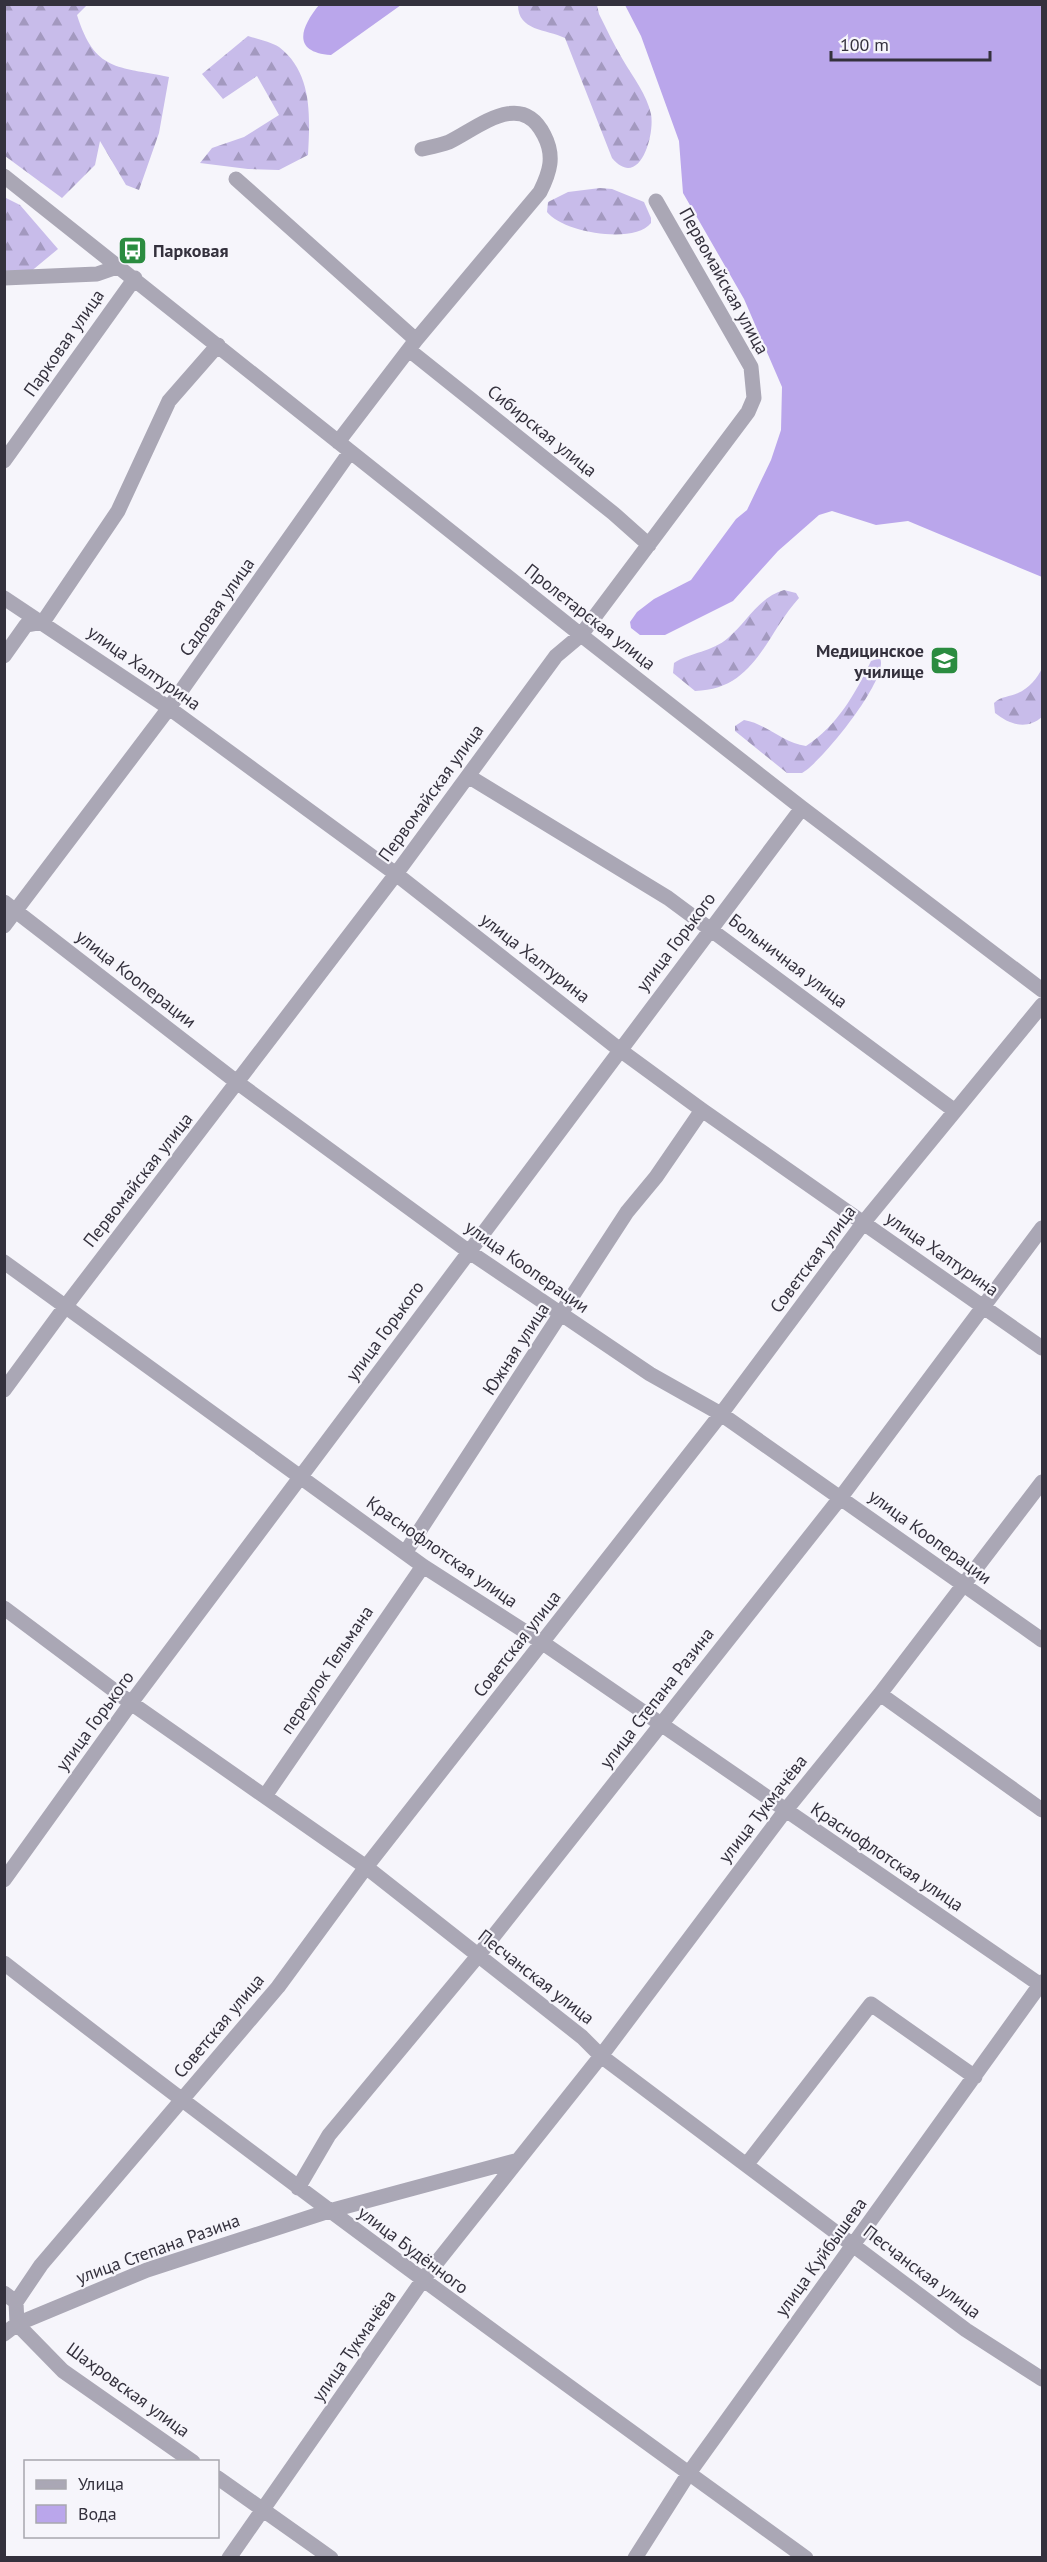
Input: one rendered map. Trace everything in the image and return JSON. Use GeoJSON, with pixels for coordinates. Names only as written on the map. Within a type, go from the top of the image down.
{"type":"FeatureCollection","features":[{"type":"Feature","properties":{"kind":"street","name":"Садовая улица"},"geometry":{"type":"LineString","coordinates":[[4,926],[10,906],[169,708],[412,345],[540,192],[550,172],[551,154],[544,133],[527,116],[509,114],[487,119],[448,142],[422,149]]}},
{"type":"Feature","properties":{"kind":"street","name":"Пролетарская улица"},"geometry":{"type":"LineString","coordinates":[[4,176],[581,635],[802,808],[1042,990]]}},
{"type":"Feature","properties":{"kind":"street","name":"Сибирская улица"},"geometry":{"type":"LineString","coordinates":[[236,179],[412,345],[649,545]]}},
{"type":"Feature","properties":{"kind":"street","name":"Первомайская улица"},"geometry":{"type":"LineString","coordinates":[[4,1390],[396,874],[556,656],[581,635],[748,412],[754,398],[755,385],[751,367],[741,345],[656,201]]}},
{"type":"Feature","properties":{"kind":"street"},"geometry":{"type":"LineString","coordinates":[[4,278],[97,274],[120,266]]}},
{"type":"Feature","properties":{"kind":"street","name":"Парковая улица"},"geometry":{"type":"LineString","coordinates":[[4,460],[135,278]]}},
{"type":"Feature","properties":{"kind":"street"},"geometry":{"type":"LineString","coordinates":[[4,656],[26,625],[43,622],[118,511],[169,401],[218,345]]}},
{"type":"Feature","properties":{"kind":"street","name":"улица Халтурина"},"geometry":{"type":"LineString","coordinates":[[4,598],[169,708],[396,874],[620,1050],[1042,1348]]}},
{"type":"Feature","properties":{"kind":"street","name":"Больничная улица"},"geometry":{"type":"LineString","coordinates":[[468,776],[668,898],[955,1111]]}},
{"type":"Feature","properties":{"kind":"street","name":"улица Горького"},"geometry":{"type":"LineString","coordinates":[[4,1880],[131,1703],[802,808]]}},
{"type":"Feature","properties":{"kind":"street","name":"улица Кооперации"},"geometry":{"type":"LineString","coordinates":[[10,906],[238,1083],[468,1251],[650,1374],[722,1414],[1042,1640]]}},
{"type":"Feature","properties":{"kind":"street","name":"Советская улица"},"geometry":{"type":"LineString","coordinates":[[10,2297],[41,2265],[278,1987],[366,1867],[722,1414],[864,1222],[1042,1005]]}},
{"type":"Feature","properties":{"kind":"street","name":"Южная улица"},"geometry":{"type":"LineString","coordinates":[[405,1553],[627,1212],[656,1177],[702,1110]]}},
{"type":"Feature","properties":{"kind":"street","name":"улица Степана Разина"},"geometry":{"type":"LineString","coordinates":[[298,2188],[329,2135],[477,1956],[841,1497],[1042,1228]]}},
{"type":"Feature","properties":{"kind":"street","name":"Краснофлотская улица"},"geometry":{"type":"LineString","coordinates":[[4,1262],[423,1566],[543,1643],[660,1726],[1042,1984]]}},
{"type":"Feature","properties":{"kind":"street","name":"улица Тукмачёва"},"geometry":{"type":"LineString","coordinates":[[229,2558],[264,2511],[422,2281],[515,2161],[601,2056],[785,1811],[880,1694],[1042,1484]]}},
{"type":"Feature","properties":{"kind":"street","name":"переулок Тельмана"},"geometry":{"type":"LineString","coordinates":[[265,1796],[423,1566]]}},
{"type":"Feature","properties":{"kind":"street","name":"Песчанская улица"},"geometry":{"type":"LineString","coordinates":[[4,1608],[131,1703],[366,1867],[582,2037],[601,2056],[966,2330],[1042,2379]]}},
{"type":"Feature","properties":{"kind":"street"},"geometry":{"type":"LineString","coordinates":[[880,1694],[1042,1810]]}},
{"type":"Feature","properties":{"kind":"street","name":"улица Будённого"},"geometry":{"type":"LineString","coordinates":[[4,1963],[181,2101],[422,2281],[806,2558]]}},
{"type":"Feature","properties":{"kind":"street","name":"улица Куйбышева"},"geometry":{"type":"LineString","coordinates":[[635,2558],[689,2473],[1042,1984]]}},
{"type":"Feature","properties":{"kind":"street"},"geometry":{"type":"LineString","coordinates":[[747,2164],[871,2004],[975,2077]]}},
{"type":"Feature","properties":{"kind":"street"},"geometry":{"type":"LineString","coordinates":[[329,2211],[515,2161]]}},
{"type":"Feature","properties":{"kind":"street","name":"улица Степана Разина"},"geometry":{"type":"LineString","coordinates":[[11,2329],[147,2270],[329,2211]]}},
{"type":"Feature","properties":{"kind":"street"},"geometry":{"type":"LineString","coordinates":[[10,2297],[11,2329]]}},
{"type":"Feature","properties":{"kind":"street","name":"Шахровская улица"},"geometry":{"type":"LineString","coordinates":[[11,2329],[63,2371],[190,2460]]}},
{"type":"Feature","properties":{"kind":"street"},"geometry":{"type":"LineString","coordinates":[[219,2479],[331,2558]]}},
{"type":"Feature","properties":{"kind":"green space"},"geometry":{"type":"Polygon","coordinates":[[[5,4],[87,5],[77,15],[84,34],[100,57],[122,68],[169,77],[159,133],[139,190],[126,185],[100,141],[95,165],[62,198],[5,156],[5,4]]]}},
{"type":"Feature","properties":{"kind":"green space"},"geometry":{"type":"Polygon","coordinates":[[[518,5],[597,5],[599,14],[643,93],[651,114],[652,124],[648,146],[637,164],[630,168],[622,166],[612,158],[565,38],[528,24],[519,14],[518,5]]]}},
{"type":"Feature","properties":{"kind":"green space"},"geometry":{"type":"Polygon","coordinates":[[[248,36],[279,47],[290,58],[304,83],[309,111],[308,155],[279,170],[200,163],[212,148],[244,137],[279,115],[257,76],[223,99],[202,74],[248,36]]]}},
{"type":"Feature","properties":{"kind":"green space"},"geometry":{"type":"Polygon","coordinates":[[[600,188],[612,189],[644,202],[651,223],[642,230],[630,233],[598,233],[567,225],[547,212],[548,202],[568,192],[600,188]]]}},
{"type":"Feature","properties":{"kind":"green space"},"geometry":{"type":"Polygon","coordinates":[[[4,197],[20,205],[58,249],[29,273],[5,273],[4,197]]]}},
{"type":"Feature","properties":{"kind":"green space"},"geometry":{"type":"Polygon","coordinates":[[[784,590],[796,593],[799,598],[746,671],[732,681],[715,688],[695,691],[673,673],[674,663],[722,643],[767,598],[784,590]]]}},
{"type":"Feature","properties":{"kind":"green space"},"geometry":{"type":"Polygon","coordinates":[[[880,658],[880,668],[875,683],[865,701],[824,754],[802,773],[787,773],[735,731],[735,726],[744,720],[806,746],[836,719],[852,697],[871,661],[880,658]]]}},
{"type":"Feature","properties":{"kind":"green space"},"geometry":{"type":"Polygon","coordinates":[[[1042,668],[1042,717],[1024,725],[1007,721],[995,713],[994,703],[1025,689],[1042,668]]]}},
{"type":"Feature","properties":{"kind":"water"},"geometry":{"type":"Polygon","coordinates":[[[319,5],[401,5],[331,55],[310,49],[303,37],[308,22],[319,5]]]}},
{"type":"Feature","properties":{"kind":"water"},"geometry":{"type":"Polygon","coordinates":[[[625,5],[1042,5],[1042,577],[908,521],[876,525],[832,511],[819,515],[778,551],[733,601],[665,635],[640,635],[631,628],[630,622],[637,612],[654,599],[691,580],[736,519],[747,510],[771,460],[781,430],[782,387],[744,299],[683,193],[679,141],[641,36],[625,5]]]}},
{"type":"Feature","properties":{"kind":"place","name":"Парковая"},"geometry":{"type":"Point","coordinates":[132,251]}},
{"type":"Feature","properties":{"kind":"place","name":"Медицинское училище"},"geometry":{"type":"Point","coordinates":[945,661]}}]}
